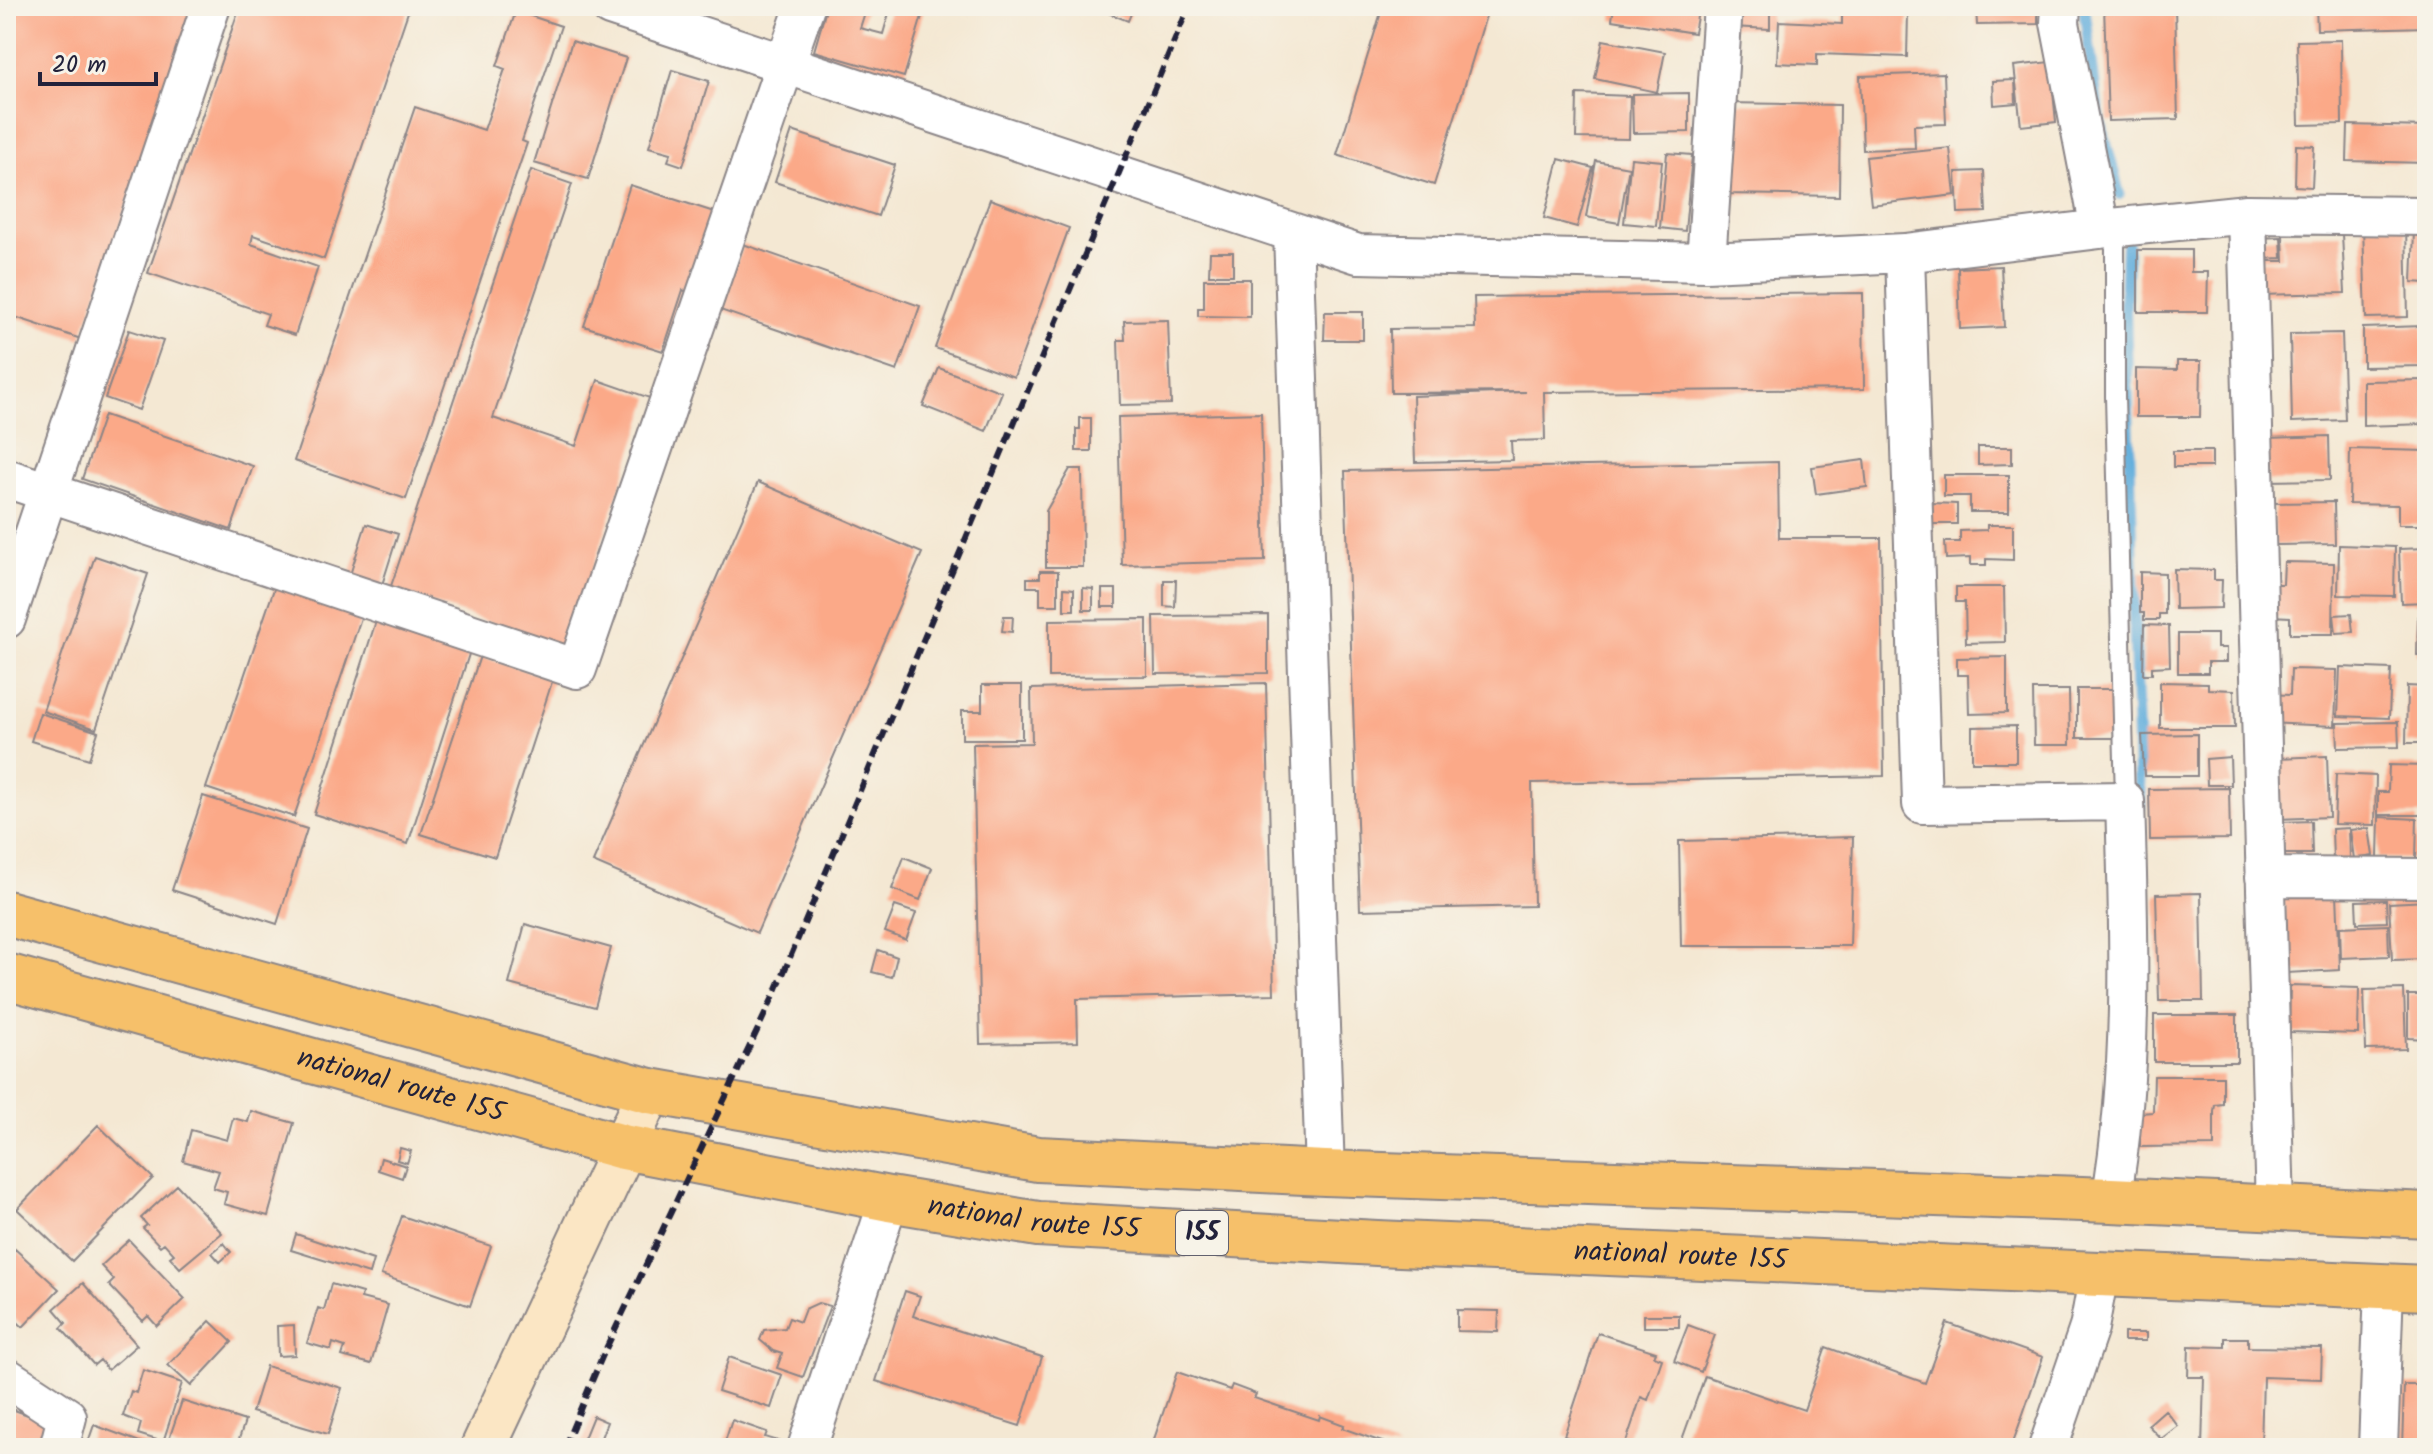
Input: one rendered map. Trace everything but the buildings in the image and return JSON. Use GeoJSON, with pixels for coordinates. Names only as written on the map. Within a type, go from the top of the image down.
{"type":"FeatureCollection","features":[{"type":"Feature","properties":{"kind":"highway","name":"national route 155"},"geometry":{"type":"LineString","coordinates":[[6,913],[650,1091],[1038,1159],[1325,1173],[2111,1200],[2427,1215]]}},
{"type":"Feature","properties":{"kind":"highway","name":"national route 155"},"geometry":{"type":"LineString","coordinates":[[6,976],[623,1147],[889,1199],[1053,1225],[1377,1243],[2427,1288]]}},
{"type":"Feature","properties":{"kind":"main road"},"geometry":{"type":"LineString","coordinates":[[483,1448],[650,1091]]}},
{"type":"Feature","properties":{"kind":"street"},"geometry":{"type":"LineString","coordinates":[[6,619],[211,6]]}},
{"type":"Feature","properties":{"kind":"street"},"geometry":{"type":"LineString","coordinates":[[610,6],[1358,254],[1706,262],[1905,253],[2247,214],[2427,216]]}},
{"type":"Feature","properties":{"kind":"street"},"geometry":{"type":"LineString","coordinates":[[6,478],[577,669],[805,6]]}},
{"type":"Feature","properties":{"kind":"street"},"geometry":{"type":"LineString","coordinates":[[1706,262],[1723,6]]}},
{"type":"Feature","properties":{"kind":"street"},"geometry":{"type":"LineString","coordinates":[[2061,6],[2060,23],[2108,228]]}},
{"type":"Feature","properties":{"kind":"street"},"geometry":{"type":"LineString","coordinates":[[2247,214],[2275,1209]]}},
{"type":"Feature","properties":{"kind":"street"},"geometry":{"type":"LineString","coordinates":[[1293,233],[1325,1173]]}},
{"type":"Feature","properties":{"kind":"street"},"geometry":{"type":"LineString","coordinates":[[1905,253],[1922,804],[2125,801],[2130,951],[2117,1167],[2111,1200]]}},
{"type":"Feature","properties":{"kind":"street"},"geometry":{"type":"LineString","coordinates":[[2265,877],[2427,878]]}},
{"type":"Feature","properties":{"kind":"street"},"geometry":{"type":"LineString","coordinates":[[819,1445],[889,1199]]}},
{"type":"Feature","properties":{"kind":"street"},"geometry":{"type":"LineString","coordinates":[[2048,1448],[2089,1328],[2099,1274]]}},
{"type":"Feature","properties":{"kind":"street"},"geometry":{"type":"LineString","coordinates":[[2378,1448],[2384,1287]]}},
{"type":"Feature","properties":{"kind":"street"},"geometry":{"type":"LineString","coordinates":[[6,1377],[67,1417],[59,1448]]}},
{"type":"Feature","properties":{"kind":"lane"},"geometry":{"type":"LineString","coordinates":[[2108,228],[2125,801]]}},
{"type":"Feature","properties":{"kind":"waterway"},"geometry":{"type":"LineString","coordinates":[[2084,6],[2098,112],[2119,194]]}},
{"type":"Feature","properties":{"kind":"waterway"},"geometry":{"type":"LineString","coordinates":[[2127,245],[2125,311],[2140,806]]}},
{"type":"Feature","properties":{"kind":"railway"},"geometry":{"type":"LineString","coordinates":[[564,1448],[602,1357],[776,991],[1189,6]]}}]}
